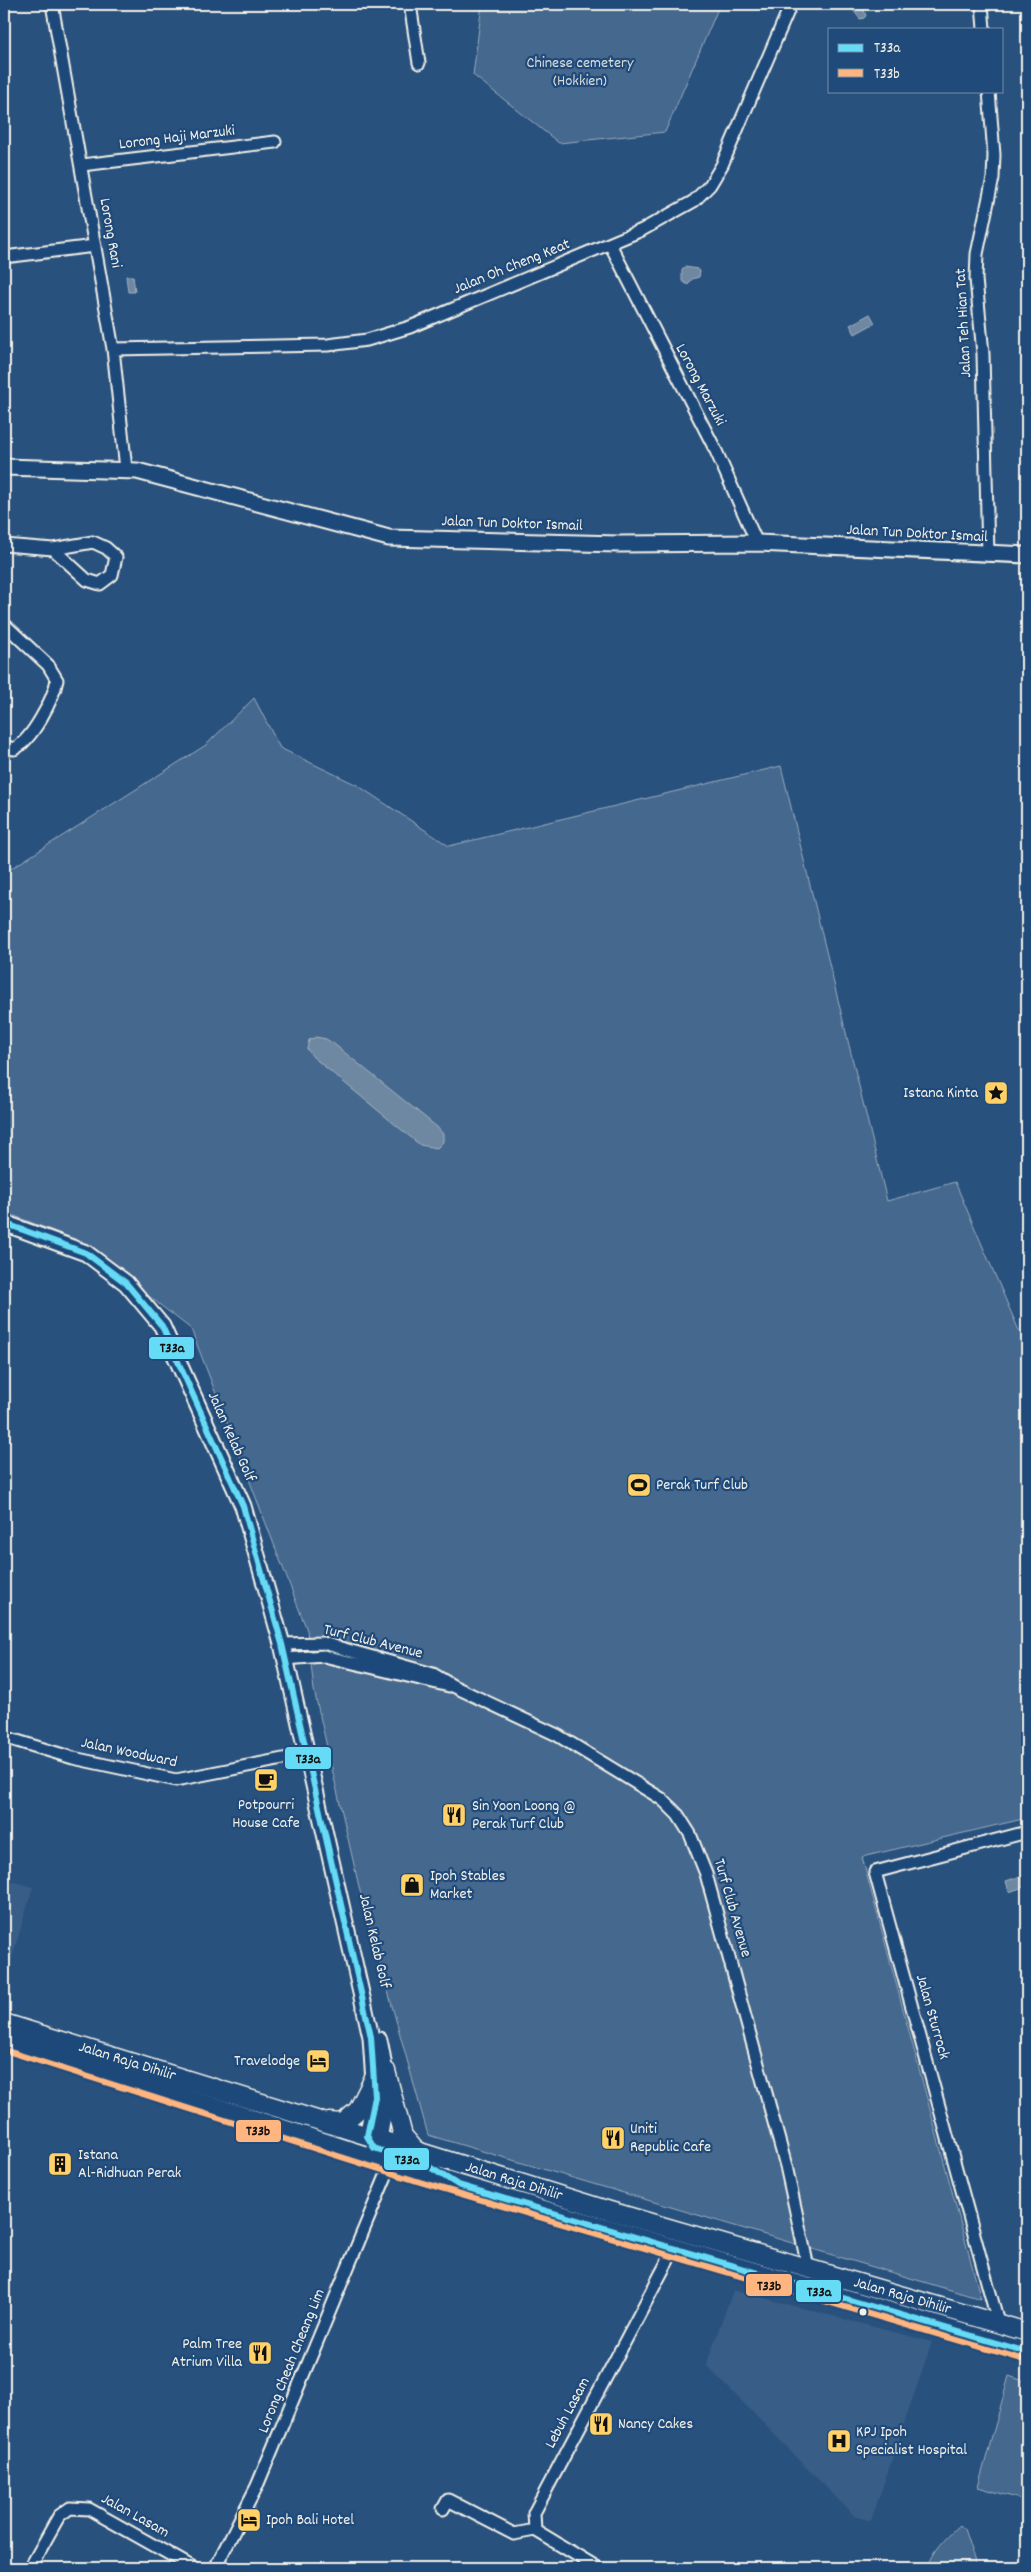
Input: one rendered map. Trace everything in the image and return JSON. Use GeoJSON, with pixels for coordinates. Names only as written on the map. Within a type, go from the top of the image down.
{"type":"FeatureCollection","features":[{"type":"Feature","properties":{"kind":"main road","name":"Jalan Raja Dihilir"},"geometry":{"type":"LineString","coordinates":[[4,2023],[321,2121],[372,2140],[416,2151],[610,2211],[808,2267],[946,2309],[998,2322],[1027,2332]]}},
{"type":"Feature","properties":{"kind":"main road","name":"Jalan Raja Dihilir"},"geometry":{"type":"LineString","coordinates":[[4,2042],[458,2185],[1027,2352]]}},
{"type":"Feature","properties":{"kind":"main road"},"geometry":{"type":"LineString","coordinates":[[321,2121],[343,2123],[358,2110],[380,2074]]}},
{"type":"Feature","properties":{"kind":"main road"},"geometry":{"type":"LineString","coordinates":[[380,2074],[403,2136],[416,2151]]}},
{"type":"Feature","properties":{"kind":"main road"},"geometry":{"type":"LineString","coordinates":[[301,2135],[313,2132],[357,2146],[372,2140],[374,2148],[438,2169],[458,2185]]}},
{"type":"Feature","properties":{"kind":"main road"},"geometry":{"type":"LineString","coordinates":[[844,2278],[911,2308],[923,2321]]}},
{"type":"Feature","properties":{"kind":"street","name":"Lorong Rani"},"geometry":{"type":"LineString","coordinates":[[52,4],[82,165],[113,349],[126,469]]}},
{"type":"Feature","properties":{"kind":"street"},"geometry":{"type":"LineString","coordinates":[[410,4],[419,63]]}},
{"type":"Feature","properties":{"kind":"street","name":"Jalan Oh Cheng Keat"},"geometry":{"type":"LineString","coordinates":[[113,349],[328,345],[368,340],[410,326],[610,244],[680,210],[694,201],[710,185],[722,165],[791,4]]}},
{"type":"Feature","properties":{"kind":"street"},"geometry":{"type":"LineString","coordinates":[[982,4],[984,28]]}},
{"type":"Feature","properties":{"kind":"street","name":"Jalan Teh Hian Tat"},"geometry":{"type":"LineString","coordinates":[[988,555],[983,354],[976,279],[977,254],[993,170],[989,92]]}},
{"type":"Feature","properties":{"kind":"street","name":"Lorong Haji Marzuki"},"geometry":{"type":"LineString","coordinates":[[82,165],[275,142]]}},
{"type":"Feature","properties":{"kind":"street","name":"Lorong Marzuki"},"geometry":{"type":"LineString","coordinates":[[610,244],[716,451],[757,543]]}},
{"type":"Feature","properties":{"kind":"street"},"geometry":{"type":"LineString","coordinates":[[4,257],[95,246]]}},
{"type":"Feature","properties":{"kind":"street","name":"Jalan Tun Doktor Ismail"},"geometry":{"type":"LineString","coordinates":[[4,467],[126,469],[389,538],[618,544],[757,543],[988,555],[1027,555]]}},
{"type":"Feature","properties":{"kind":"street"},"geometry":{"type":"LineString","coordinates":[[4,545],[53,549],[92,542],[106,548],[116,557],[112,575],[100,584],[87,580],[53,549]]}},
{"type":"Feature","properties":{"kind":"street"},"geometry":{"type":"LineString","coordinates":[[4,624],[48,665],[57,680],[54,694],[23,744],[14,749],[4,746]]}},
{"type":"Feature","properties":{"kind":"street","name":"Jalan Kelab Golf"},"geometry":{"type":"LineString","coordinates":[[4,1223],[86,1253],[126,1283],[162,1326],[243,1506],[282,1644],[308,1754],[312,1760],[380,2074]]}},
{"type":"Feature","properties":{"kind":"street","name":"Turf Club Avenue"},"geometry":{"type":"LineString","coordinates":[[282,1644],[323,1643],[433,1674],[453,1686],[557,1735],[662,1800],[678,1815],[690,1834],[706,1874],[781,2147],[808,2267]]}},
{"type":"Feature","properties":{"kind":"street","name":"Turf Club Avenue"},"geometry":{"type":"LineString","coordinates":[[285,1659],[324,1656],[432,1684],[453,1686]]}},
{"type":"Feature","properties":{"kind":"street","name":"Jalan Woodward"},"geometry":{"type":"LineString","coordinates":[[4,1737],[73,1758],[176,1780],[308,1754]]}},
{"type":"Feature","properties":{"kind":"street","name":"Jalan Kelab Golf"},"geometry":{"type":"LineString","coordinates":[[308,1754],[307,1761],[380,2074]]}},
{"type":"Feature","properties":{"kind":"street","name":"Jalan Sturrock"},"geometry":{"type":"LineString","coordinates":[[998,2322],[875,1872],[1027,1832]]}},
{"type":"Feature","properties":{"kind":"street"},"geometry":{"type":"LineString","coordinates":[[372,2140],[375,2097],[380,2074]]}},
{"type":"Feature","properties":{"kind":"street","name":"Lorong Cheah Cheang Lim"},"geometry":{"type":"LineString","coordinates":[[216,2568],[257,2486],[392,2164]]}},
{"type":"Feature","properties":{"kind":"street","name":"Lebuh Lasam"},"geometry":{"type":"LineString","coordinates":[[535,2530],[534,2513],[545,2489],[674,2249]]}},
{"type":"Feature","properties":{"kind":"street"},"geometry":{"type":"LineString","coordinates":[[443,2509],[448,2500],[514,2534],[535,2530],[598,2568]]}},
{"type":"Feature","properties":{"kind":"street","name":"Jalan Lasam"},"geometry":{"type":"LineString","coordinates":[[30,2568],[60,2516],[70,2508],[89,2508],[194,2568]]}},
{"type":"Feature","properties":{"kind":"shaded area"},"geometry":{"type":"Polygon","coordinates":[[[853,4],[862,4],[866,16],[864,18],[860,19],[853,10],[853,4]]]}},
{"type":"Feature","properties":{"kind":"shaded area"},"geometry":{"type":"Polygon","coordinates":[[[685,267],[700,271],[699,277],[692,279],[688,285],[682,281],[682,269],[685,267]]]}},
{"type":"Feature","properties":{"kind":"shaded area"},"geometry":{"type":"Polygon","coordinates":[[[126,276],[133,276],[135,292],[128,292],[126,276]]]}},
{"type":"Feature","properties":{"kind":"shaded area"},"geometry":{"type":"Polygon","coordinates":[[[870,314],[875,323],[855,334],[850,325],[870,314]]]}},
{"type":"Feature","properties":{"kind":"shaded area"},"geometry":{"type":"Polygon","coordinates":[[[316,1037],[326,1039],[334,1044],[437,1127],[443,1134],[443,1142],[437,1148],[420,1145],[313,1057],[307,1049],[309,1040],[316,1037]]]}},
{"type":"Feature","properties":{"kind":"shaded area"},"geometry":{"type":"Polygon","coordinates":[[[1027,1874],[1027,1886],[1009,1892],[1006,1881],[1027,1874]]]}},
{"type":"Feature","properties":{"kind":"shaded area"},"geometry":{"type":"Polygon","coordinates":[[[4,1879],[33,1887],[4,1985],[4,1879]]]}},
{"type":"Feature","properties":{"kind":"shaded area","name":"KPJ Ipoh Specialist Hospital"},"geometry":{"type":"Polygon","coordinates":[[[733,2290],[932,2342],[871,2521],[854,2516],[706,2365],[733,2290]]]}},
{"type":"Feature","properties":{"kind":"green space","name":"Chinese cemetery (Hokkien)"},"geometry":{"type":"Polygon","coordinates":[[[482,4],[720,4],[665,132],[559,143],[473,75],[482,4]]]}},
{"type":"Feature","properties":{"kind":"green space","name":"Perak Turf Club"},"geometry":{"type":"Polygon","coordinates":[[[254,698],[280,748],[357,785],[449,846],[781,766],[887,1201],[955,1182],[1020,1333],[1027,1340],[1027,1818],[862,1857],[981,2299],[428,2135],[360,1891],[314,1690],[307,1630],[191,1329],[77,1240],[4,1212],[4,873],[206,745],[254,698]]]}},
{"type":"Feature","properties":{"kind":"green space"},"geometry":{"type":"Polygon","coordinates":[[[1009,2376],[1027,2382],[1027,2501],[978,2487],[1009,2376]]]}},
{"type":"Feature","properties":{"kind":"green space"},"geometry":{"type":"Polygon","coordinates":[[[960,2525],[964,2529],[977,2568],[928,2568],[936,2550],[960,2525]]]}},
{"type":"Feature","properties":{"kind":"transit line","name":"T33a"},"geometry":{"type":"LineString","coordinates":[[4,1223],[86,1253],[126,1283],[162,1326],[243,1506],[282,1644],[371,2037],[375,2097],[367,2136],[374,2148],[428,2166],[458,2185],[1027,2352]]}},
{"type":"Feature","properties":{"kind":"transit line","name":"T33b"},"geometry":{"type":"LineString","coordinates":[[4,2050],[420,2182],[1025,2360]]}},
{"type":"Feature","properties":{"kind":"place","name":"Istana Kinta"},"geometry":{"type":"Point","coordinates":[996,1093]}},
{"type":"Feature","properties":{"kind":"place","name":"Perak Turf Club"},"geometry":{"type":"Point","coordinates":[639,1485]}},
{"type":"Feature","properties":{"kind":"place","name":"Potpourri House Cafe"},"geometry":{"type":"Point","coordinates":[266,1780]}},
{"type":"Feature","properties":{"kind":"place","name":"Sin Yoon Loong @ Perak Turf Club"},"geometry":{"type":"Point","coordinates":[454,1815]}},
{"type":"Feature","properties":{"kind":"place","name":"Ipoh Stables Market"},"geometry":{"type":"Point","coordinates":[412,1885]}},
{"type":"Feature","properties":{"kind":"place","name":"Travelodge"},"geometry":{"type":"Point","coordinates":[318,2061]}},
{"type":"Feature","properties":{"kind":"place","name":"Uniti Republic Cafe"},"geometry":{"type":"Point","coordinates":[613,2138]}},
{"type":"Feature","properties":{"kind":"place","name":"Istana Al-Ridhuan Perak"},"geometry":{"type":"Point","coordinates":[60,2164]}},
{"type":"Feature","properties":{"kind":"place","name":"Palm Tree Atrium Villa"},"geometry":{"type":"Point","coordinates":[260,2353]}},
{"type":"Feature","properties":{"kind":"place","name":"Nancy Cakes"},"geometry":{"type":"Point","coordinates":[601,2424]}},
{"type":"Feature","properties":{"kind":"place","name":"KPJ Ipoh Specialist Hospital"},"geometry":{"type":"Point","coordinates":[839,2441]}},
{"type":"Feature","properties":{"kind":"place","name":"Ipoh Bali Hotel"},"geometry":{"type":"Point","coordinates":[249,2520]}}]}
